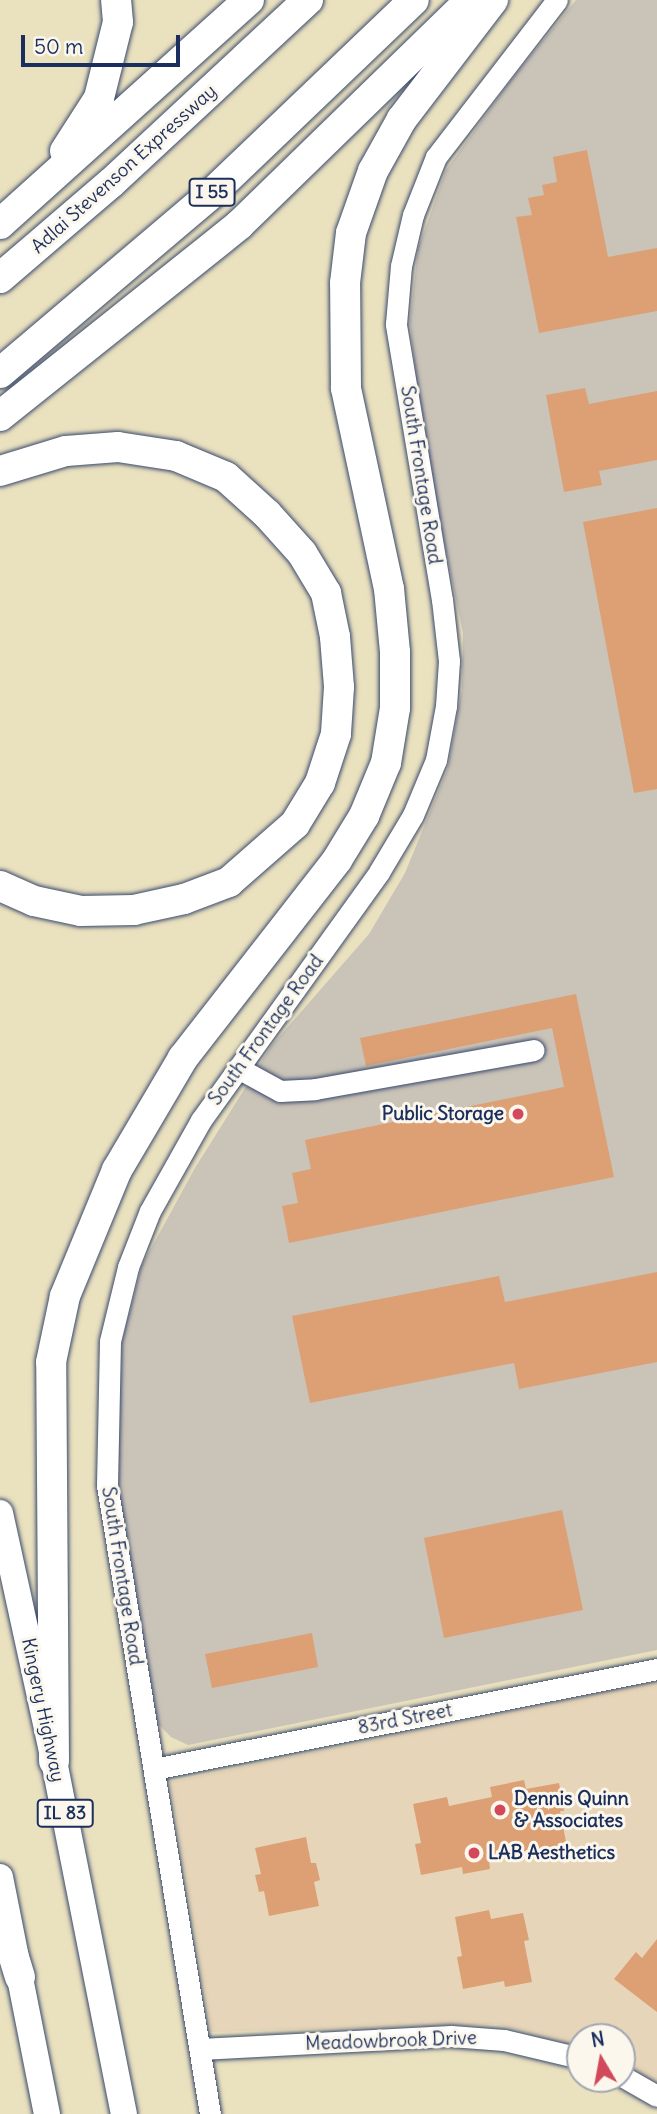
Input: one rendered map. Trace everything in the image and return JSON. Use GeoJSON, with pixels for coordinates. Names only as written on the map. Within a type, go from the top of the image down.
{"type":"FeatureCollection","features":[{"type":"Feature","properties":{"kind":"highway"},"geometry":{"type":"LineString","coordinates":[[0,222],[72,144],[99,98],[118,22],[116,0]]}},
{"type":"Feature","properties":{"kind":"highway"},"geometry":{"type":"LineString","coordinates":[[0,222],[249,0]]}},
{"type":"Feature","properties":{"kind":"highway","name":"Adlai Stevenson Expressway"},"geometry":{"type":"LineString","coordinates":[[0,278],[111,183],[308,0]]}},
{"type":"Feature","properties":{"kind":"highway","name":"I 55"},"geometry":{"type":"LineString","coordinates":[[0,373],[212,192],[414,0]]}},
{"type":"Feature","properties":{"kind":"highway"},"geometry":{"type":"LineString","coordinates":[[0,416],[239,225],[470,0]]}},
{"type":"Feature","properties":{"kind":"highway"},"geometry":{"type":"LineString","coordinates":[[54,1761],[51,1362],[65,1296],[117,1170],[183,1058],[337,860],[364,816],[386,763],[395,708],[395,652],[389,589],[346,388],[345,283],[351,233],[373,171],[402,119],[493,0]]}},
{"type":"Feature","properties":{"kind":"highway"},"geometry":{"type":"LineString","coordinates":[[0,471],[66,451],[118,447],[176,456],[226,477],[267,514],[302,553],[326,593],[335,637],[339,687],[336,734],[320,783],[295,824],[229,882],[184,899],[134,910],[95,911],[34,901],[0,886]]}},
{"type":"Feature","properties":{"kind":"highway"},"geometry":{"type":"LineString","coordinates":[[0,1912],[20,1977]]}},
{"type":"Feature","properties":{"kind":"main road","name":"Kingery Highway"},"geometry":{"type":"LineString","coordinates":[[0,1513],[54,1761],[124,2114]]}},
{"type":"Feature","properties":{"kind":"main road"},"geometry":{"type":"LineString","coordinates":[[0,1877],[47,2114]]}},
{"type":"Feature","properties":{"kind":"street","name":"South Frontage Road"},"geometry":{"type":"LineString","coordinates":[[210,2114],[107,1485],[110,1341],[128,1266],[150,1211],[201,1121],[379,873],[413,815],[436,760],[446,706],[449,661],[442,600],[396,324],[401,266],[412,215],[436,157],[556,0]]}},
{"type":"Feature","properties":{"kind":"street"},"geometry":{"type":"LineString","coordinates":[[239,1068],[280,1091],[534,1050]]}},
{"type":"Feature","properties":{"kind":"street","name":"83rd Street"},"geometry":{"type":"LineString","coordinates":[[153,1769],[657,1669]]}},
{"type":"Feature","properties":{"kind":"street","name":"Meadowbrook Drive"},"geometry":{"type":"LineString","coordinates":[[200,2049],[452,2036],[504,2040],[566,2055]]}},
{"type":"Feature","properties":{"kind":"street"},"geometry":{"type":"LineString","coordinates":[[636,2084],[657,2096]]}},
{"type":"Feature","properties":{"kind":"shaded area"},"geometry":{"type":"Polygon","coordinates":[[[576,0],[657,0],[657,1650],[188,1745],[171,1737],[153,1719],[115,1466],[115,1399],[123,1337],[142,1265],[195,1168],[272,1045],[369,934],[405,873],[448,768],[462,689],[463,633],[422,435],[410,321],[418,249],[446,170],[512,79],[576,0]]]}},
{"type":"Feature","properties":{"kind":"shaded area"},"geometry":{"type":"Polygon","coordinates":[[[657,1681],[657,2083],[636,2071],[636,2023],[566,2023],[566,2044],[497,2024],[211,2032],[170,1782],[657,1681]]]}},
{"type":"Feature","properties":{"kind":"building"},"geometry":{"type":"Polygon","coordinates":[[[587,150],[608,257],[657,248],[657,311],[539,333],[516,217],[532,215],[528,198],[544,195],[542,185],[557,182],[553,157],[587,150]]]}},
{"type":"Feature","properties":{"kind":"building"},"geometry":{"type":"Polygon","coordinates":[[[585,388],[589,404],[657,391],[657,460],[599,471],[602,485],[564,492],[546,395],[585,388]]]}},
{"type":"Feature","properties":{"kind":"building"},"geometry":{"type":"Polygon","coordinates":[[[657,508],[657,789],[634,793],[583,522],[657,508]]]}},
{"type":"Feature","properties":{"kind":"building","name":"Public Storage"},"geometry":{"type":"Polygon","coordinates":[[[576,994],[614,1177],[289,1243],[282,1206],[298,1203],[292,1173],[311,1169],[305,1140],[564,1087],[552,1028],[366,1066],[360,1038],[576,994]]]}},
{"type":"Feature","properties":{"kind":"building"},"geometry":{"type":"Polygon","coordinates":[[[657,1272],[657,1362],[519,1389],[514,1363],[310,1403],[292,1316],[499,1276],[505,1302],[657,1272]]]}},
{"type":"Feature","properties":{"kind":"building"},"geometry":{"type":"Polygon","coordinates":[[[562,1510],[583,1610],[444,1638],[424,1538],[562,1510]]]}},
{"type":"Feature","properties":{"kind":"building"},"geometry":{"type":"Polygon","coordinates":[[[312,1633],[318,1667],[212,1688],[205,1654],[312,1633]]]}},
{"type":"Feature","properties":{"kind":"building"},"geometry":{"type":"Polygon","coordinates":[[[524,1780],[526,1789],[559,1783],[564,1811],[560,1811],[568,1852],[541,1857],[539,1851],[489,1861],[490,1869],[463,1874],[462,1867],[421,1875],[415,1844],[421,1843],[413,1804],[447,1797],[449,1806],[492,1797],[490,1787],[524,1780]]]}},
{"type":"Feature","properties":{"kind":"building"},"geometry":{"type":"Polygon","coordinates":[[[306,1837],[311,1863],[316,1863],[320,1880],[314,1882],[319,1906],[269,1916],[264,1891],[259,1892],[255,1875],[261,1874],[255,1848],[306,1837]]]}},
{"type":"Feature","properties":{"kind":"building"},"geometry":{"type":"Polygon","coordinates":[[[489,1910],[491,1919],[523,1913],[529,1940],[524,1941],[532,1982],[505,1987],[504,1981],[463,1989],[457,1957],[462,1956],[455,1917],[489,1910]]]}},
{"type":"Feature","properties":{"kind":"building"},"geometry":{"type":"Polygon","coordinates":[[[657,1939],[657,2012],[614,1979],[636,1952],[642,1958],[657,1939]]]}},
{"type":"Feature","properties":{"kind":"place","name":"Public Storage"},"geometry":{"type":"Point","coordinates":[518,1114]}},
{"type":"Feature","properties":{"kind":"place","name":"Dennis Quinn & Associates"},"geometry":{"type":"Point","coordinates":[500,1810]}},
{"type":"Feature","properties":{"kind":"place","name":"LAB Aesthetics"},"geometry":{"type":"Point","coordinates":[474,1853]}}]}
